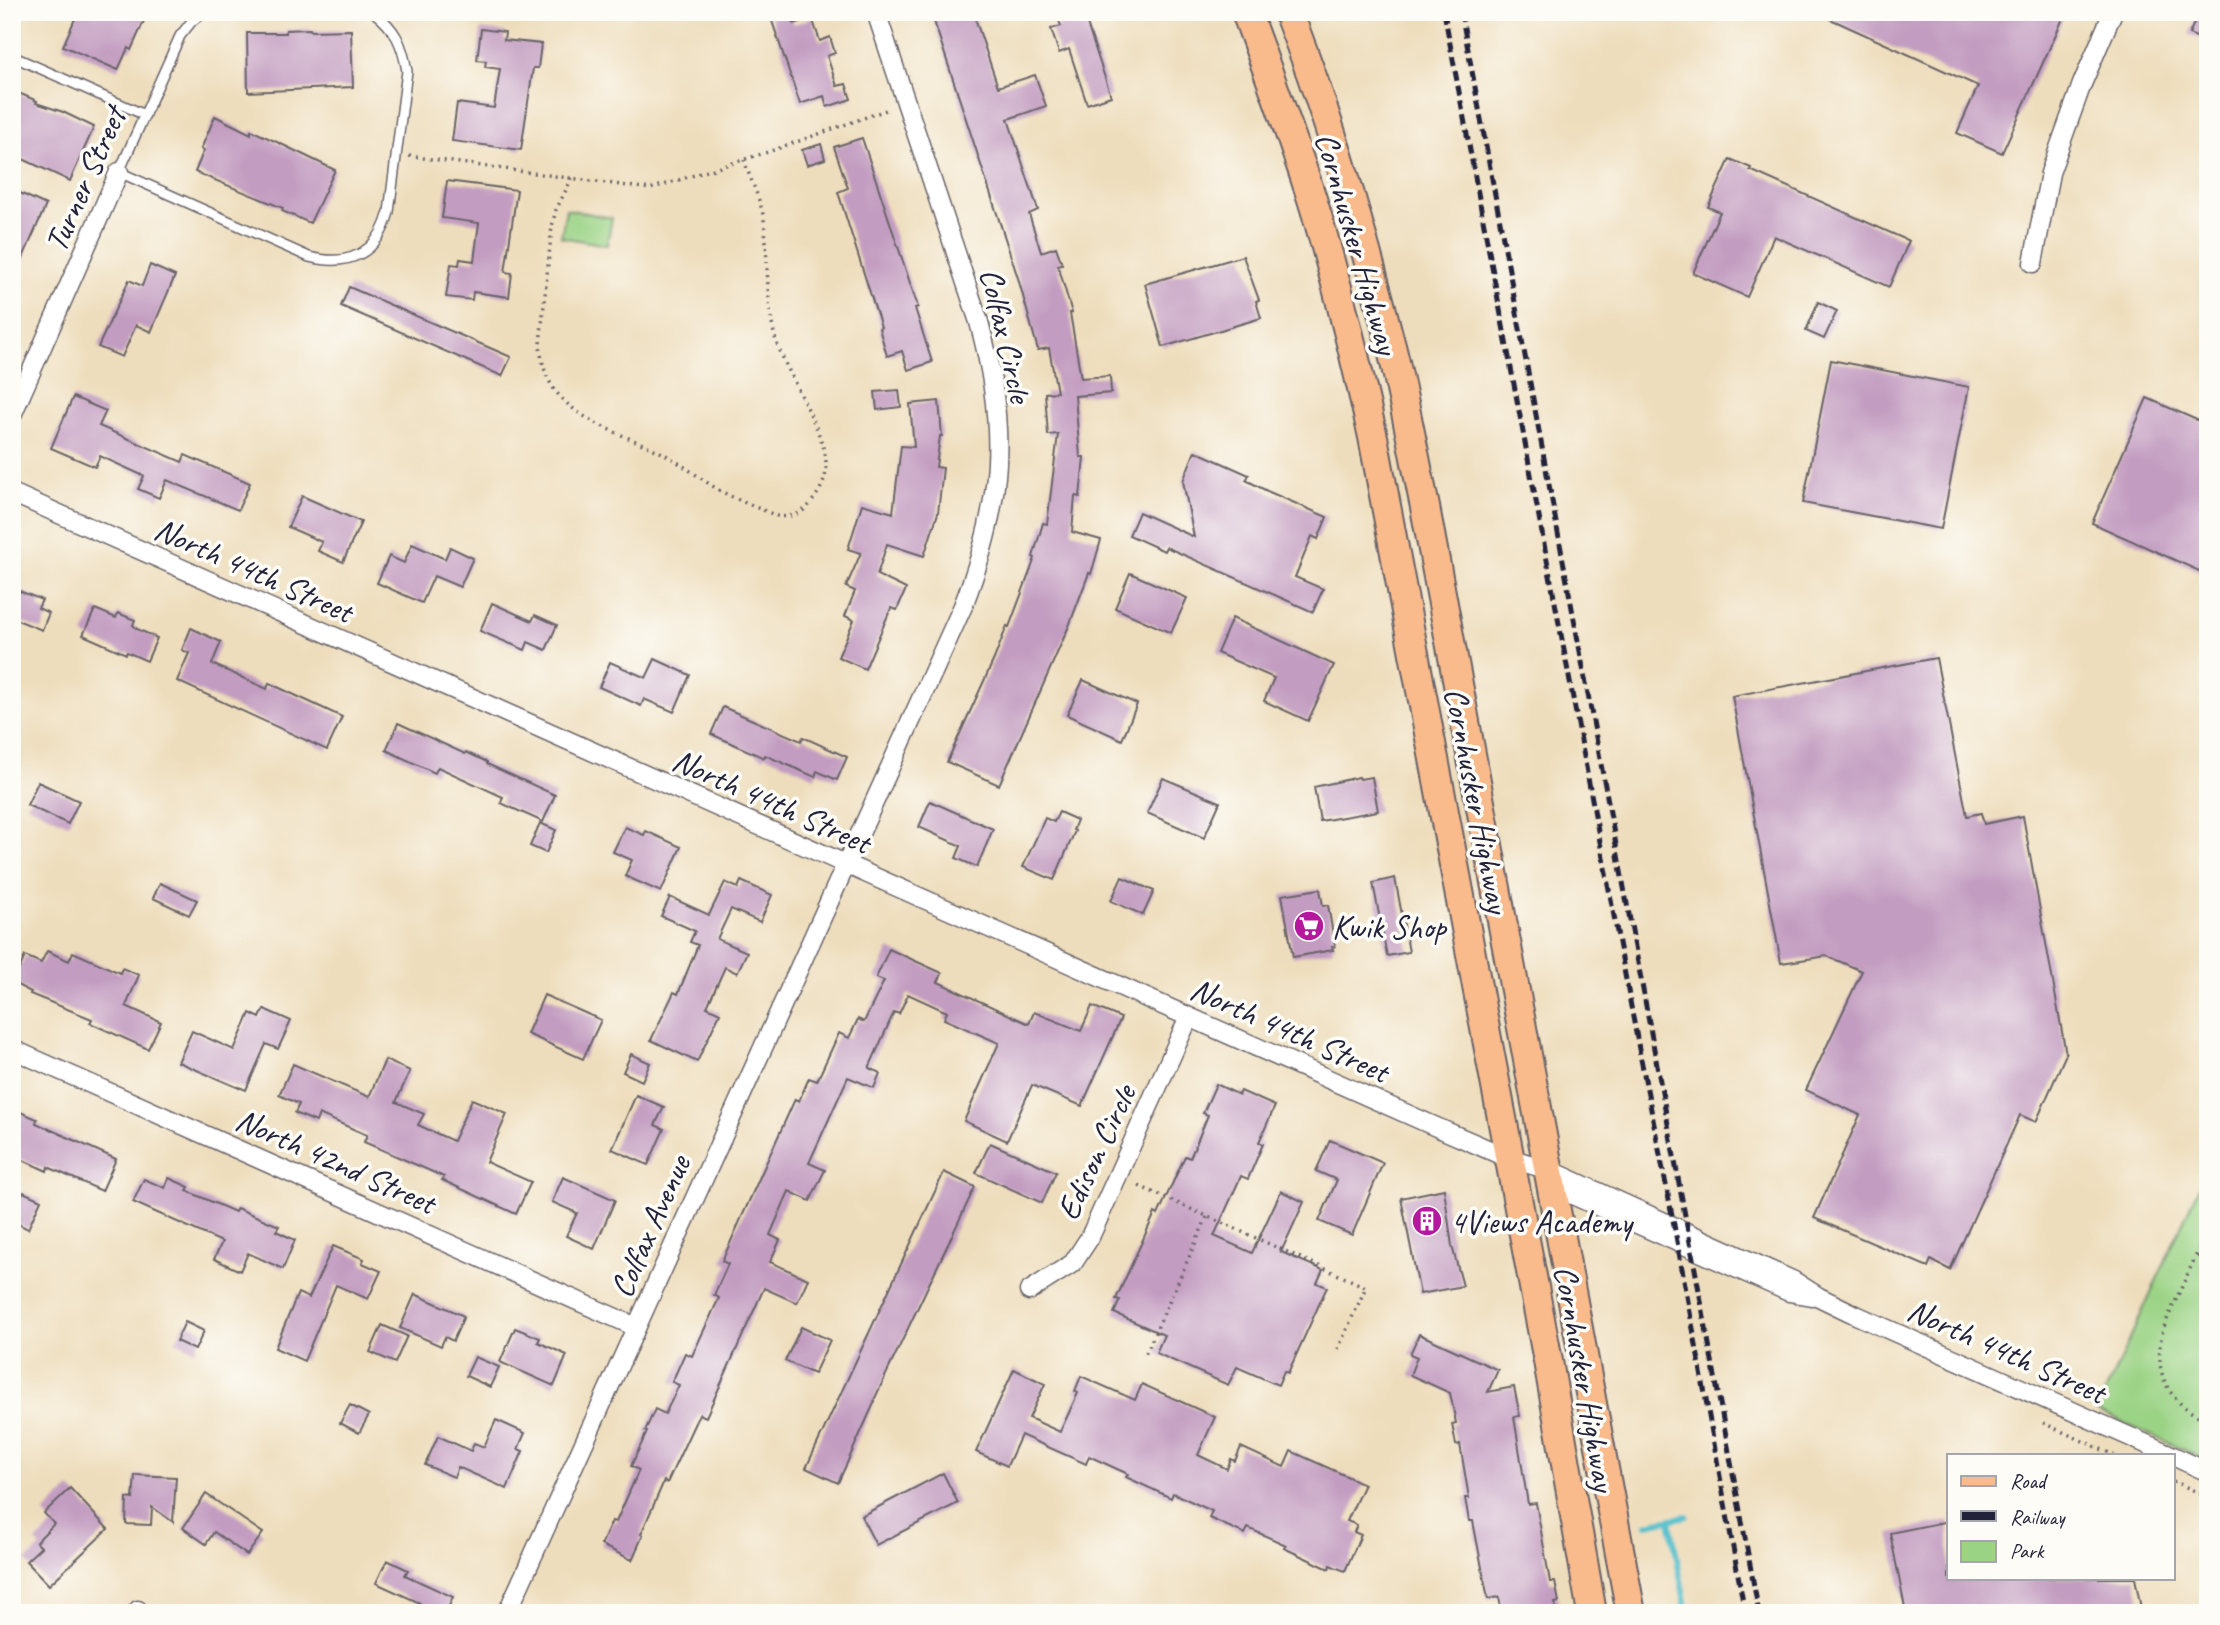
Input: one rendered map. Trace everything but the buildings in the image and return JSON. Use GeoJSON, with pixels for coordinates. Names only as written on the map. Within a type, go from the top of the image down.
{"type":"FeatureCollection","features":[{"type":"Feature","properties":{"kind":"main road","name":"Cornhusker Highway"},"geometry":{"type":"LineString","coordinates":[[1246,12],[1285,116],[1312,200],[1346,321],[1373,437],[1548,1361],[1592,1613]]}},
{"type":"Feature","properties":{"kind":"main road","name":"Cornhusker Highway"},"geometry":{"type":"LineString","coordinates":[[1287,12],[1330,134],[1362,238],[1392,352],[1425,507],[1632,1613]]}},
{"type":"Feature","properties":{"kind":"street","name":"Colfax Circle"},"geometry":{"type":"LineString","coordinates":[[846,864],[977,570],[991,511],[998,453],[995,395],[979,322],[877,12]]}},
{"type":"Feature","properties":{"kind":"street"},"geometry":{"type":"LineString","coordinates":[[2032,263],[2050,173],[2082,84],[2113,12]]}},
{"type":"Feature","properties":{"kind":"street","name":"Turner Street"},"geometry":{"type":"LineString","coordinates":[[12,415],[119,172]]}},
{"type":"Feature","properties":{"kind":"street","name":"North 44th Street"},"geometry":{"type":"LineString","coordinates":[[12,493],[1508,1158],[1789,1292],[1819,1297],[2168,1454]]}},
{"type":"Feature","properties":{"kind":"street","name":"Colfax Avenue"},"geometry":{"type":"LineString","coordinates":[[507,1613],[846,864]]}},
{"type":"Feature","properties":{"kind":"street","name":"Edison Circle"},"geometry":{"type":"LineString","coordinates":[[1029,1291],[1073,1263],[1090,1237],[1189,1017]]}},
{"type":"Feature","properties":{"kind":"street","name":"North 42nd Street"},"geometry":{"type":"LineString","coordinates":[[12,1049],[636,1327]]}},
{"type":"Feature","properties":{"kind":"street","name":"North 44th Street"},"geometry":{"type":"LineString","coordinates":[[2174,1457],[2208,1472]]}},
{"type":"Feature","properties":{"kind":"lane","name":"Turner Street"},"geometry":{"type":"LineString","coordinates":[[119,172],[180,36],[192,21],[204,12]]}},
{"type":"Feature","properties":{"kind":"lane"},"geometry":{"type":"LineString","coordinates":[[119,172],[309,257],[328,261],[355,257],[376,241],[386,224],[407,71],[399,39],[374,12]]}},
{"type":"Feature","properties":{"kind":"lane"},"geometry":{"type":"LineString","coordinates":[[12,56],[145,115]]}},
{"type":"Feature","properties":{"kind":"path"},"geometry":{"type":"LineString","coordinates":[[396,155],[650,189],[744,160],[886,110]]}},
{"type":"Feature","properties":{"kind":"path"},"geometry":{"type":"LineString","coordinates":[[572,178],[556,209],[552,226],[540,344],[546,374],[554,389],[577,411],[662,453],[715,488],[768,512],[787,517],[804,511],[812,502],[827,468],[821,438],[775,338],[770,313],[764,219],[744,160]]}},
{"type":"Feature","properties":{"kind":"path"},"geometry":{"type":"LineString","coordinates":[[2208,711],[2208,736]]}},
{"type":"Feature","properties":{"kind":"path"},"geometry":{"type":"LineString","coordinates":[[1139,1186],[1366,1287],[1338,1349]]}},
{"type":"Feature","properties":{"kind":"path"},"geometry":{"type":"LineString","coordinates":[[1146,1353],[1207,1217]]}},
{"type":"Feature","properties":{"kind":"path"},"geometry":{"type":"LineString","coordinates":[[2208,1228],[2165,1324],[2159,1360],[2170,1392],[2186,1410],[2208,1421]]}},
{"type":"Feature","properties":{"kind":"path"},"geometry":{"type":"LineString","coordinates":[[2195,1258],[2208,1252]]}},
{"type":"Feature","properties":{"kind":"path"},"geometry":{"type":"LineString","coordinates":[[2043,1423],[2112,1454]]}},
{"type":"Feature","properties":{"kind":"path"},"geometry":{"type":"LineString","coordinates":[[2174,1481],[2208,1497]]}},
{"type":"Feature","properties":{"kind":"green space"},"geometry":{"type":"Polygon","coordinates":[[[566,209],[612,218],[607,245],[561,237],[566,209]]]}},
{"type":"Feature","properties":{"kind":"green space"},"geometry":{"type":"Polygon","coordinates":[[[2208,1167],[2208,1461],[2097,1411],[2208,1167]]]}},
{"type":"Feature","properties":{"kind":"waterway"},"geometry":{"type":"LineString","coordinates":[[1647,1524],[1687,1516]]}},
{"type":"Feature","properties":{"kind":"waterway"},"geometry":{"type":"LineString","coordinates":[[1670,1520],[1687,1613]]}},
{"type":"Feature","properties":{"kind":"railway"},"geometry":{"type":"LineString","coordinates":[[1444,12],[1745,1613]]}},
{"type":"Feature","properties":{"kind":"railway"},"geometry":{"type":"LineString","coordinates":[[1461,12],[1759,1613]]}},
{"type":"Feature","properties":{"kind":"place","name":"Kwik Shop"},"geometry":{"type":"Point","coordinates":[1309,926]}},
{"type":"Feature","properties":{"kind":"place","name":"4Views Academy"},"geometry":{"type":"Point","coordinates":[1427,1221]}}]}
